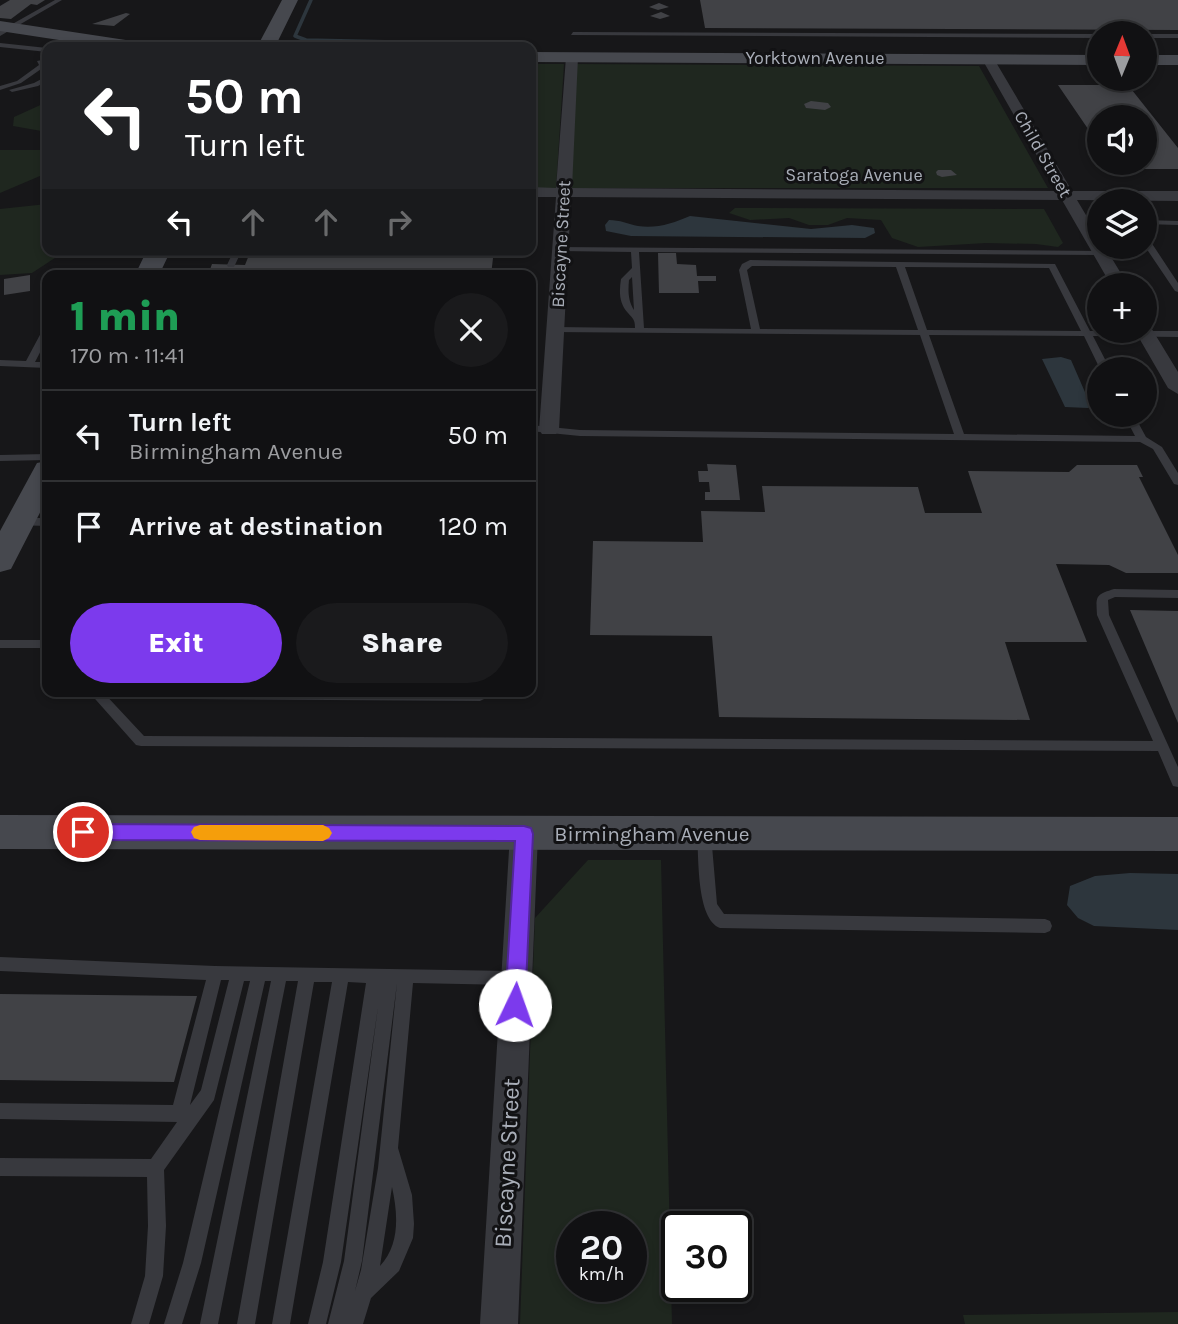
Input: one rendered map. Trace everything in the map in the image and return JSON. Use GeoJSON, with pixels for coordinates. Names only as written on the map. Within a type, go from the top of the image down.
{"type":"FeatureCollection","features":[{"type":"Feature","properties":{"kind":"main road"},"geometry":{"type":"LineString","coordinates":[[269,42],[290,0]]}},
{"type":"Feature","properties":{"kind":"main road"},"geometry":{"type":"LineString","coordinates":[[2,32],[45,42]]}},
{"type":"Feature","properties":{"kind":"main road"},"geometry":{"type":"LineString","coordinates":[[2,32],[93,42]]}},
{"type":"Feature","properties":{"kind":"main road","name":"Yorktown Avenue"},"geometry":{"type":"LineString","coordinates":[[536,57],[1087,60]]}},
{"type":"Feature","properties":{"kind":"main road"},"geometry":{"type":"LineString","coordinates":[[1157,60],[1178,60]]}},
{"type":"Feature","properties":{"kind":"main road"},"geometry":{"type":"LineString","coordinates":[[0,561],[34,522],[42,490]]}},
{"type":"Feature","properties":{"kind":"main road","name":"Birmingham Avenue"},"geometry":{"type":"LineString","coordinates":[[0,832],[1178,834]]}},
{"type":"Feature","properties":{"kind":"street","name":"Biscayne Street"},"geometry":{"type":"LineString","coordinates":[[549,430],[572,57]]}},
{"type":"Feature","properties":{"kind":"street","name":"Child Street"},"geometry":{"type":"LineString","coordinates":[[988,59],[1087,230]]}},
{"type":"Feature","properties":{"kind":"street","name":"Saratoga Avenue"},"geometry":{"type":"LineString","coordinates":[[536,192],[1178,196]]}},
{"type":"Feature","properties":{"kind":"street"},"geometry":{"type":"LineString","coordinates":[[1152,343],[1178,388]]}},
{"type":"Feature","properties":{"kind":"street","name":"Biscayne Street"},"geometry":{"type":"LineString","coordinates":[[499,1324],[524,834]]}},
{"type":"Feature","properties":{"kind":"lane"},"geometry":{"type":"LineString","coordinates":[[2,32],[59,0]]}},
{"type":"Feature","properties":{"kind":"lane"},"geometry":{"type":"LineString","coordinates":[[573,34],[1087,36]]}},
{"type":"Feature","properties":{"kind":"lane"},"geometry":{"type":"LineString","coordinates":[[1157,36],[1178,36]]}},
{"type":"Feature","properties":{"kind":"lane"},"geometry":{"type":"LineString","coordinates":[[0,45],[42,49]]}},
{"type":"Feature","properties":{"kind":"lane"},"geometry":{"type":"LineString","coordinates":[[3,89],[23,80],[42,66],[42,62],[39,62]]}},
{"type":"Feature","properties":{"kind":"lane"},"geometry":{"type":"LineString","coordinates":[[3,89],[25,88],[42,80]]}},
{"type":"Feature","properties":{"kind":"lane"},"geometry":{"type":"LineString","coordinates":[[1157,222],[1178,223]]}},
{"type":"Feature","properties":{"kind":"lane"},"geometry":{"type":"LineString","coordinates":[[561,250],[635,254],[801,251],[1087,253]]}},
{"type":"Feature","properties":{"kind":"lane"},"geometry":{"type":"LineString","coordinates":[[676,258],[790,256],[801,251]]}},
{"type":"Feature","properties":{"kind":"lane"},"geometry":{"type":"LineString","coordinates":[[635,254],[658,258]]}},
{"type":"Feature","properties":{"kind":"lane"},"geometry":{"type":"LineString","coordinates":[[635,254],[640,331]]}},
{"type":"Feature","properties":{"kind":"lane"},"geometry":{"type":"LineString","coordinates":[[231,265],[236,256]]}},
{"type":"Feature","properties":{"kind":"lane"},"geometry":{"type":"LineString","coordinates":[[1157,258],[1178,289]]}},
{"type":"Feature","properties":{"kind":"lane"},"geometry":{"type":"LineString","coordinates":[[556,330],[1087,333],[1052,266],[826,264],[745,265],[743,270],[756,331]]}},
{"type":"Feature","properties":{"kind":"lane"},"geometry":{"type":"LineString","coordinates":[[900,265],[960,437]]}},
{"type":"Feature","properties":{"kind":"lane"},"geometry":{"type":"LineString","coordinates":[[636,269],[625,279],[624,296],[630,313],[639,319]]}},
{"type":"Feature","properties":{"kind":"lane"},"geometry":{"type":"LineString","coordinates":[[1167,273],[1178,273]]}},
{"type":"Feature","properties":{"kind":"lane"},"geometry":{"type":"LineString","coordinates":[[1157,333],[1178,334]]}},
{"type":"Feature","properties":{"kind":"lane"},"geometry":{"type":"LineString","coordinates":[[29,365],[42,340]]}},
{"type":"Feature","properties":{"kind":"lane"},"geometry":{"type":"LineString","coordinates":[[0,363],[42,365]]}},
{"type":"Feature","properties":{"kind":"lane"},"geometry":{"type":"LineString","coordinates":[[1136,427],[1142,439]]}},
{"type":"Feature","properties":{"kind":"lane"},"geometry":{"type":"LineString","coordinates":[[536,429],[628,433],[1142,439],[1157,447],[1178,482]]}},
{"type":"Feature","properties":{"kind":"lane"},"geometry":{"type":"LineString","coordinates":[[0,458],[42,457]]}},
{"type":"Feature","properties":{"kind":"lane"},"geometry":{"type":"LineString","coordinates":[[1178,594],[1114,593],[1102,598],[1103,615],[1178,782]]}},
{"type":"Feature","properties":{"kind":"lane"},"geometry":{"type":"LineString","coordinates":[[0,644],[42,644]]}},
{"type":"Feature","properties":{"kind":"lane"},"geometry":{"type":"LineString","coordinates":[[100,697],[141,741],[1160,746]]}},
{"type":"Feature","properties":{"kind":"lane"},"geometry":{"type":"LineString","coordinates":[[704,834],[710,905],[720,921],[1045,926]]}},
{"type":"Feature","properties":{"kind":"lane"},"geometry":{"type":"LineString","coordinates":[[0,964],[238,974],[517,978]]}},
{"type":"Feature","properties":{"kind":"lane"},"geometry":{"type":"LineString","coordinates":[[186,1114],[215,973]]}},
{"type":"Feature","properties":{"kind":"lane"},"geometry":{"type":"LineString","coordinates":[[141,1324],[154,1276],[157,1226],[155,1168],[186,1114],[208,1094],[238,974]]}},
{"type":"Feature","properties":{"kind":"lane"},"geometry":{"type":"LineString","coordinates":[[173,1324],[212,1181],[260,974]]}},
{"type":"Feature","properties":{"kind":"lane"},"geometry":{"type":"LineString","coordinates":[[209,1324],[280,975]]}},
{"type":"Feature","properties":{"kind":"lane"},"geometry":{"type":"LineString","coordinates":[[246,1324],[307,975]]}},
{"type":"Feature","properties":{"kind":"lane"},"geometry":{"type":"LineString","coordinates":[[281,1324],[341,976]]}},
{"type":"Feature","properties":{"kind":"lane"},"geometry":{"type":"LineString","coordinates":[[355,1324],[370,1270],[389,1147],[390,977]]}},
{"type":"Feature","properties":{"kind":"lane"},"geometry":{"type":"LineString","coordinates":[[317,1324],[390,977]]}},
{"type":"Feature","properties":{"kind":"lane"},"geometry":{"type":"LineString","coordinates":[[337,1324],[353,1261],[390,977]]}},
{"type":"Feature","properties":{"kind":"lane"},"geometry":{"type":"LineString","coordinates":[[0,1111],[186,1114]]}},
{"type":"Feature","properties":{"kind":"lane"},"geometry":{"type":"LineString","coordinates":[[363,1293],[393,1265],[406,1229],[403,1190],[389,1147]]}},
{"type":"Feature","properties":{"kind":"lane"},"geometry":{"type":"LineString","coordinates":[[0,1167],[155,1168]]}},
{"type":"Feature","properties":{"kind":"shaded area"},"geometry":{"type":"Polygon","coordinates":[[[536,64],[564,64],[556,188],[536,188],[536,64]]]}},
{"type":"Feature","properties":{"kind":"shaded area"},"geometry":{"type":"Polygon","coordinates":[[[574,64],[979,66],[1048,188],[569,188],[574,64]]]}},
{"type":"Feature","properties":{"kind":"shaded area"},"geometry":{"type":"Polygon","coordinates":[[[42,104],[42,131],[13,126],[14,117],[42,104]]]}},
{"type":"Feature","properties":{"kind":"shaded area"},"geometry":{"type":"Polygon","coordinates":[[[0,150],[42,150],[42,175],[0,193],[0,150]]]}},
{"type":"Feature","properties":{"kind":"shaded area"},"geometry":{"type":"Polygon","coordinates":[[[42,205],[42,256],[58,256],[32,273],[0,275],[0,209],[42,205]]]}},
{"type":"Feature","properties":{"kind":"shaded area"},"geometry":{"type":"Polygon","coordinates":[[[735,208],[1044,209],[1063,243],[1058,247],[986,243],[918,247],[892,238],[881,220],[847,218],[828,225],[809,225],[789,218],[750,220],[729,213],[735,208]]]}},
{"type":"Feature","properties":{"kind":"shaded area"},"geometry":{"type":"Polygon","coordinates":[[[690,216],[811,229],[852,225],[874,228],[875,233],[865,238],[631,236],[606,231],[605,225],[609,220],[645,227],[658,226],[690,216]]]}},
{"type":"Feature","properties":{"kind":"shaded area"},"geometry":{"type":"Polygon","coordinates":[[[1061,357],[1071,360],[1087,397],[1087,408],[1065,407],[1042,359],[1061,357]]]}},
{"type":"Feature","properties":{"kind":"shaded area"},"geometry":{"type":"Polygon","coordinates":[[[588,860],[661,860],[669,1211],[661,1211],[661,1302],[671,1302],[672,1324],[520,1324],[535,918],[588,860]]]}},
{"type":"Feature","properties":{"kind":"shaded area"},"geometry":{"type":"Polygon","coordinates":[[[1130,873],[1178,874],[1178,930],[1094,926],[1078,918],[1067,905],[1070,886],[1095,876],[1130,873]]]}},
{"type":"Feature","properties":{"kind":"shaded area"},"geometry":{"type":"Polygon","coordinates":[[[1178,1312],[1178,1324],[965,1324],[963,1315],[1178,1312]]]}},
{"type":"Feature","properties":{"kind":"building"},"geometry":{"type":"Polygon","coordinates":[[[10,0],[45,0],[37,5],[31,4],[11,19],[0,18],[0,6],[10,0]]]}},
{"type":"Feature","properties":{"kind":"building"},"geometry":{"type":"Polygon","coordinates":[[[700,0],[1178,0],[1178,30],[1157,30],[1157,21],[1087,21],[1087,30],[705,28],[700,0]]]}},
{"type":"Feature","properties":{"kind":"building"},"geometry":{"type":"Polygon","coordinates":[[[659,3],[669,7],[658,10],[649,7],[659,3]]]}},
{"type":"Feature","properties":{"kind":"building"},"geometry":{"type":"Polygon","coordinates":[[[661,12],[670,16],[660,19],[650,16],[661,12]]]}},
{"type":"Feature","properties":{"kind":"building"},"geometry":{"type":"Polygon","coordinates":[[[130,14],[114,26],[92,24],[130,14]]]}},
{"type":"Feature","properties":{"kind":"building"},"geometry":{"type":"Polygon","coordinates":[[[1058,85],[1087,85],[1087,91],[1133,91],[1144,105],[1087,105],[1087,127],[1058,85]]]}},
{"type":"Feature","properties":{"kind":"building"},"geometry":{"type":"Polygon","coordinates":[[[811,101],[828,103],[831,107],[825,110],[806,108],[804,104],[811,101]]]}},
{"type":"Feature","properties":{"kind":"building"},"geometry":{"type":"Polygon","coordinates":[[[1157,122],[1178,148],[1178,169],[1157,169],[1157,122]]]}},
{"type":"Feature","properties":{"kind":"building"},"geometry":{"type":"Polygon","coordinates":[[[938,170],[951,170],[957,175],[942,177],[937,175],[938,170]]]}},
{"type":"Feature","properties":{"kind":"building"},"geometry":{"type":"Polygon","coordinates":[[[658,253],[676,253],[677,264],[696,265],[697,276],[716,276],[716,281],[698,281],[699,293],[659,293],[658,253]]]}},
{"type":"Feature","properties":{"kind":"building"},"geometry":{"type":"Polygon","coordinates":[[[249,256],[493,256],[492,270],[210,270],[212,264],[245,265],[249,256]]]}},
{"type":"Feature","properties":{"kind":"building"},"geometry":{"type":"Polygon","coordinates":[[[30,275],[30,291],[4,295],[4,279],[30,275]]]}},
{"type":"Feature","properties":{"kind":"building"},"geometry":{"type":"Polygon","coordinates":[[[707,464],[736,465],[740,500],[705,500],[705,492],[710,492],[709,482],[699,482],[698,471],[708,471],[707,464]]]}},
{"type":"Feature","properties":{"kind":"building"},"geometry":{"type":"Polygon","coordinates":[[[1077,465],[1137,465],[1143,477],[1139,477],[1178,555],[1178,573],[1126,573],[1109,565],[1056,564],[1087,642],[1005,642],[1030,720],[719,717],[712,636],[590,635],[593,541],[703,542],[701,511],[765,512],[762,486],[918,487],[925,513],[982,513],[968,471],[1069,472],[1077,465]]]}},
{"type":"Feature","properties":{"kind":"building"},"geometry":{"type":"Polygon","coordinates":[[[1130,610],[1178,611],[1178,723],[1130,610]]]}},
{"type":"Feature","properties":{"kind":"building"},"geometry":{"type":"Polygon","coordinates":[[[0,994],[197,996],[174,1082],[0,1080],[0,994]]]}},
{"type":"Feature","properties":{"kind":"waterway"},"geometry":{"type":"LineString","coordinates":[[311,0],[295,36],[306,40],[396,42]]}},
{"type":"Feature","properties":{"kind":"slow traffic"},"geometry":{"type":"LineString","coordinates":[[200,832],[323,833]]}},
{"type":"Feature","properties":{"kind":"route"},"geometry":{"type":"LineString","coordinates":[[83,832],[524,834],[515,1005]]}}]}
